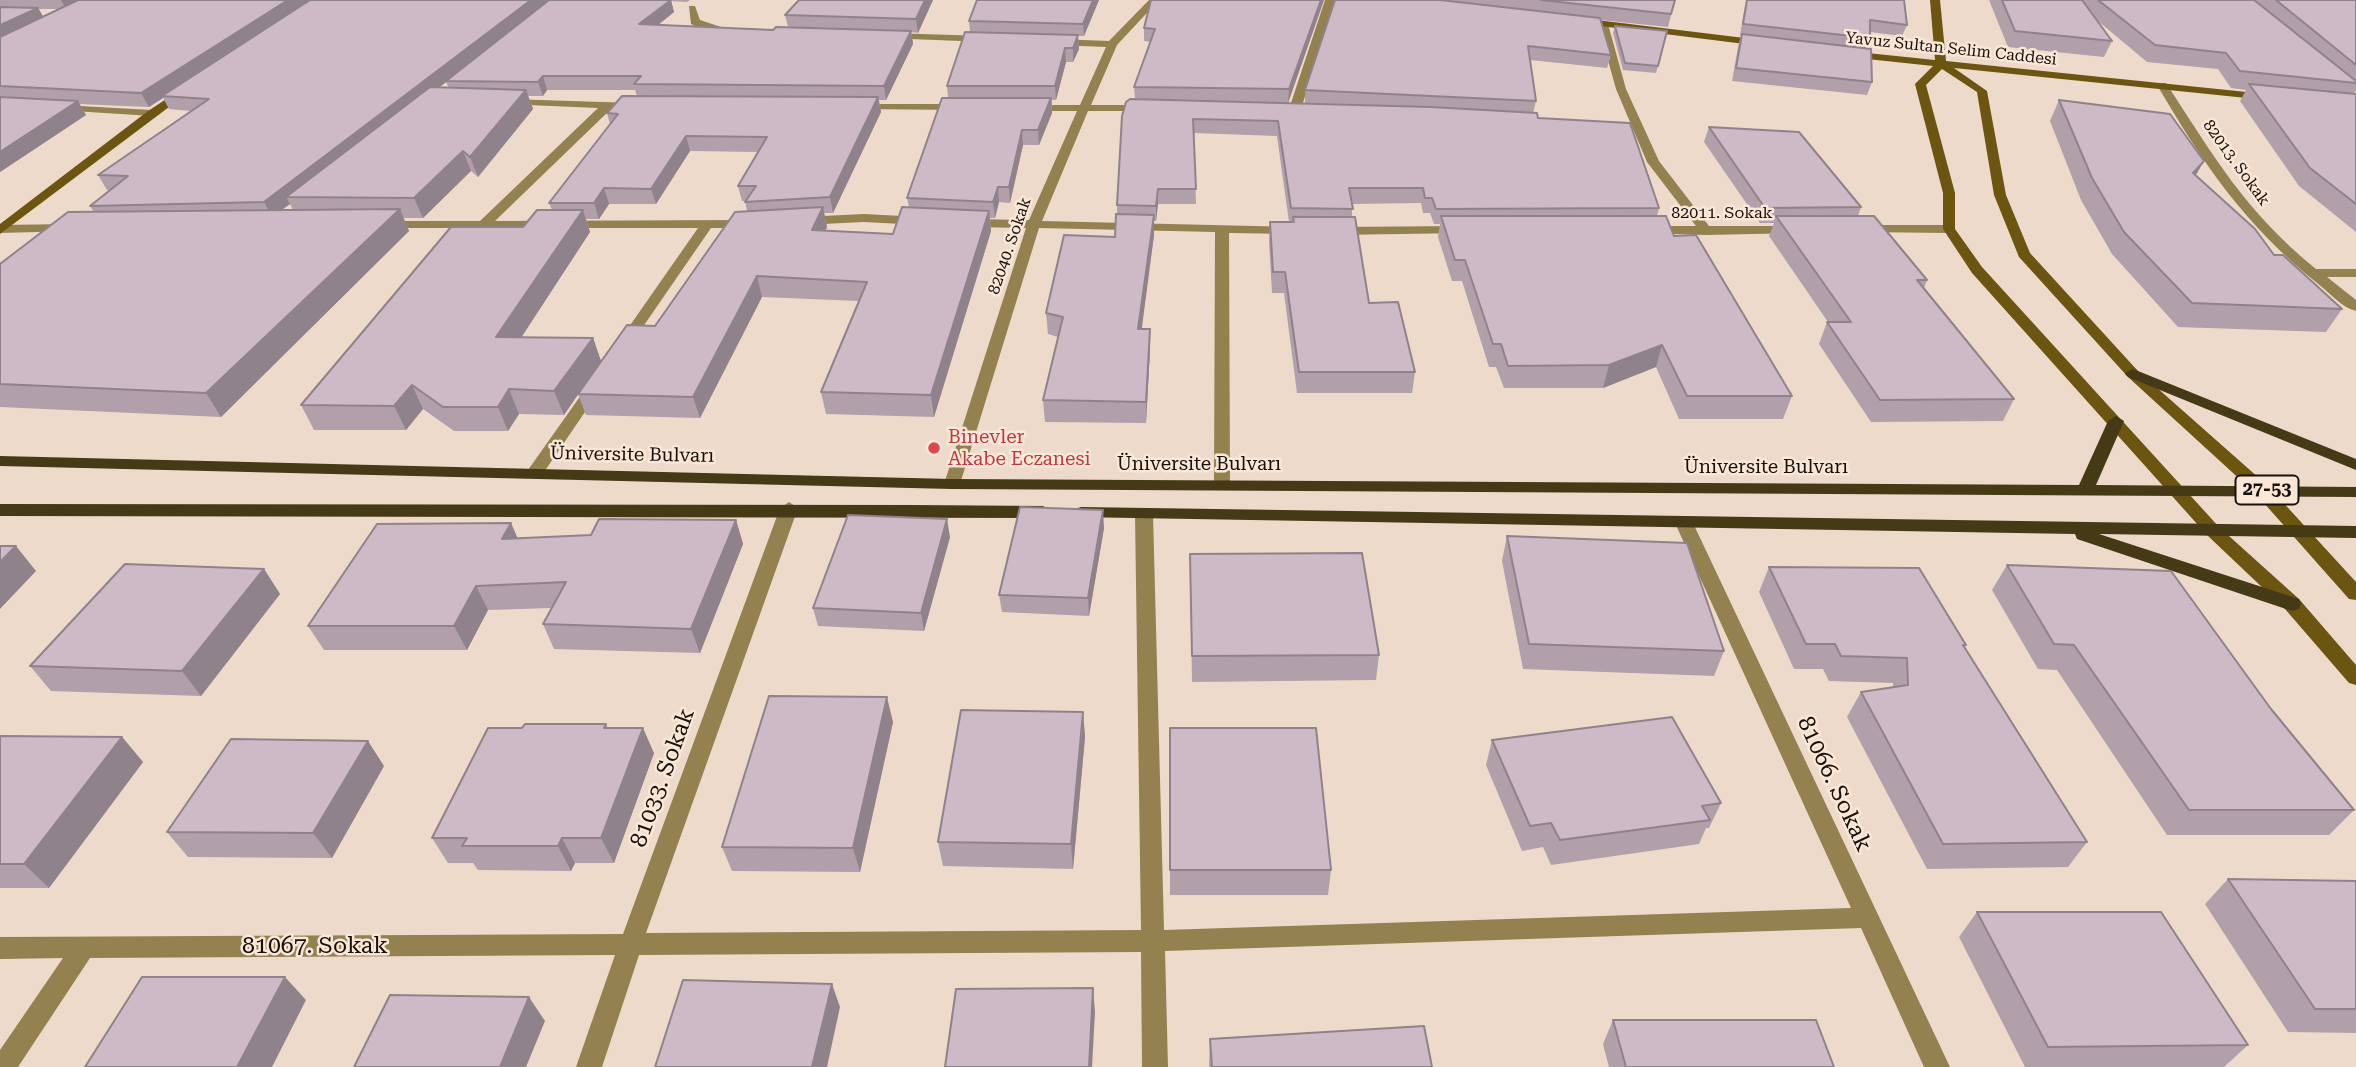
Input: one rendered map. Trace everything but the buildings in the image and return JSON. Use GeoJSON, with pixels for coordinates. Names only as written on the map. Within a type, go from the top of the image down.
{"type":"FeatureCollection","features":[{"type":"Feature","properties":{"kind":"main road"},"geometry":{"type":"LineString","coordinates":[[1935,0],[1941,65]]}},
{"type":"Feature","properties":{"kind":"main road"},"geometry":{"type":"LineString","coordinates":[[1563,19],[1777,45]]}},
{"type":"Feature","properties":{"kind":"main road","name":"Yavuz Sultan Selim Caddesi"},"geometry":{"type":"LineString","coordinates":[[1831,52],[2273,97]]}},
{"type":"Feature","properties":{"kind":"main road"},"geometry":{"type":"LineString","coordinates":[[1941,65],[1920,84],[1949,193],[1950,229],[1977,270],[2178,489],[2213,531],[2292,604],[2356,678]]}},
{"type":"Feature","properties":{"kind":"main road"},"geometry":{"type":"LineString","coordinates":[[1941,65],[1982,91],[2000,195],[2024,254],[2133,374],[2262,490],[2356,594]]}},
{"type":"Feature","properties":{"kind":"main road"},"geometry":{"type":"LineString","coordinates":[[0,229],[152,113],[198,83]]}},
{"type":"Feature","properties":{"kind":"main road"},"geometry":{"type":"LineString","coordinates":[[2133,374],[2356,465]]}},
{"type":"Feature","properties":{"kind":"main road"},"geometry":{"type":"LineString","coordinates":[[2086,489],[2116,421]]}},
{"type":"Feature","properties":{"kind":"main road","name":"Üniversite Bulvarı"},"geometry":{"type":"LineString","coordinates":[[0,461],[952,484],[2356,492]]}},
{"type":"Feature","properties":{"kind":"main road"},"geometry":{"type":"LineString","coordinates":[[0,510],[357,512],[789,508],[2067,530],[2356,532]]}},
{"type":"Feature","properties":{"kind":"main road"},"geometry":{"type":"LineString","coordinates":[[2067,530],[2292,604]]}},
{"type":"Feature","properties":{"kind":"street"},"geometry":{"type":"LineString","coordinates":[[678,7],[692,8],[701,0]]}},
{"type":"Feature","properties":{"kind":"street","name":"82040. Sokak"},"geometry":{"type":"LineString","coordinates":[[952,484],[1033,226],[1112,44],[1154,0]]}},
{"type":"Feature","properties":{"kind":"street"},"geometry":{"type":"LineString","coordinates":[[1295,109],[1330,0]]}},
{"type":"Feature","properties":{"kind":"street"},"geometry":{"type":"LineString","coordinates":[[692,8],[695,22],[710,29],[745,33]]}},
{"type":"Feature","properties":{"kind":"street"},"geometry":{"type":"LineString","coordinates":[[1603,24],[1621,89],[1653,162],[1706,231]]}},
{"type":"Feature","properties":{"kind":"street"},"geometry":{"type":"LineString","coordinates":[[882,36],[1000,39]]}},
{"type":"Feature","properties":{"kind":"street"},"geometry":{"type":"LineString","coordinates":[[1042,41],[1112,44]]}},
{"type":"Feature","properties":{"kind":"street","name":"82013. Sokak"},"geometry":{"type":"LineString","coordinates":[[2162,85],[2219,175],[2254,219],[2356,307]]}},
{"type":"Feature","properties":{"kind":"street"},"geometry":{"type":"LineString","coordinates":[[500,102],[648,106]]}},
{"type":"Feature","properties":{"kind":"street"},"geometry":{"type":"LineString","coordinates":[[482,226],[607,106]]}},
{"type":"Feature","properties":{"kind":"street"},"geometry":{"type":"LineString","coordinates":[[41,107],[152,113]]}},
{"type":"Feature","properties":{"kind":"street"},"geometry":{"type":"LineString","coordinates":[[852,107],[975,107]]}},
{"type":"Feature","properties":{"kind":"street"},"geometry":{"type":"LineString","coordinates":[[1017,107],[1156,108]]}},
{"type":"Feature","properties":{"kind":"street"},"geometry":{"type":"LineString","coordinates":[[1281,109],[1309,109]]}},
{"type":"Feature","properties":{"kind":"street"},"geometry":{"type":"LineString","coordinates":[[1625,127],[1638,128]]}},
{"type":"Feature","properties":{"kind":"street"},"geometry":{"type":"LineString","coordinates":[[785,222],[864,218],[1033,226],[1477,230]]}},
{"type":"Feature","properties":{"kind":"street"},"geometry":{"type":"LineString","coordinates":[[372,225],[758,224]]}},
{"type":"Feature","properties":{"kind":"street"},"geometry":{"type":"LineString","coordinates":[[534,474],[706,226]]}},
{"type":"Feature","properties":{"kind":"street"},"geometry":{"type":"LineString","coordinates":[[0,229],[83,228]]}},
{"type":"Feature","properties":{"kind":"street"},"geometry":{"type":"LineString","coordinates":[[1222,229],[1222,485]]}},
{"type":"Feature","properties":{"kind":"street"},"geometry":{"type":"LineString","coordinates":[[1841,230],[1950,229]]}},
{"type":"Feature","properties":{"kind":"street","name":"82011. Sokak"},"geometry":{"type":"LineString","coordinates":[[1637,230],[1814,230]]}},
{"type":"Feature","properties":{"kind":"street"},"geometry":{"type":"LineString","coordinates":[[2314,273],[2356,273]]}},
{"type":"Feature","properties":{"kind":"street","name":"81033. Sokak"},"geometry":{"type":"LineString","coordinates":[[589,1067],[631,943],[789,508]]}},
{"type":"Feature","properties":{"kind":"street"},"geometry":{"type":"LineString","coordinates":[[1144,514],[1155,1067]]}},
{"type":"Feature","properties":{"kind":"street","name":"81066. Sokak"},"geometry":{"type":"LineString","coordinates":[[1684,523],[1937,1067]]}},
{"type":"Feature","properties":{"kind":"street","name":"81067. Sokak"},"geometry":{"type":"LineString","coordinates":[[0,948],[1151,942],[1867,918]]}},
{"type":"Feature","properties":{"kind":"street"},"geometry":{"type":"LineString","coordinates":[[3,1067],[84,947]]}},
{"type":"Feature","properties":{"kind":"place","name":"Binevler Akabe Eczanesi"},"geometry":{"type":"Point","coordinates":[934,448]}}]}
